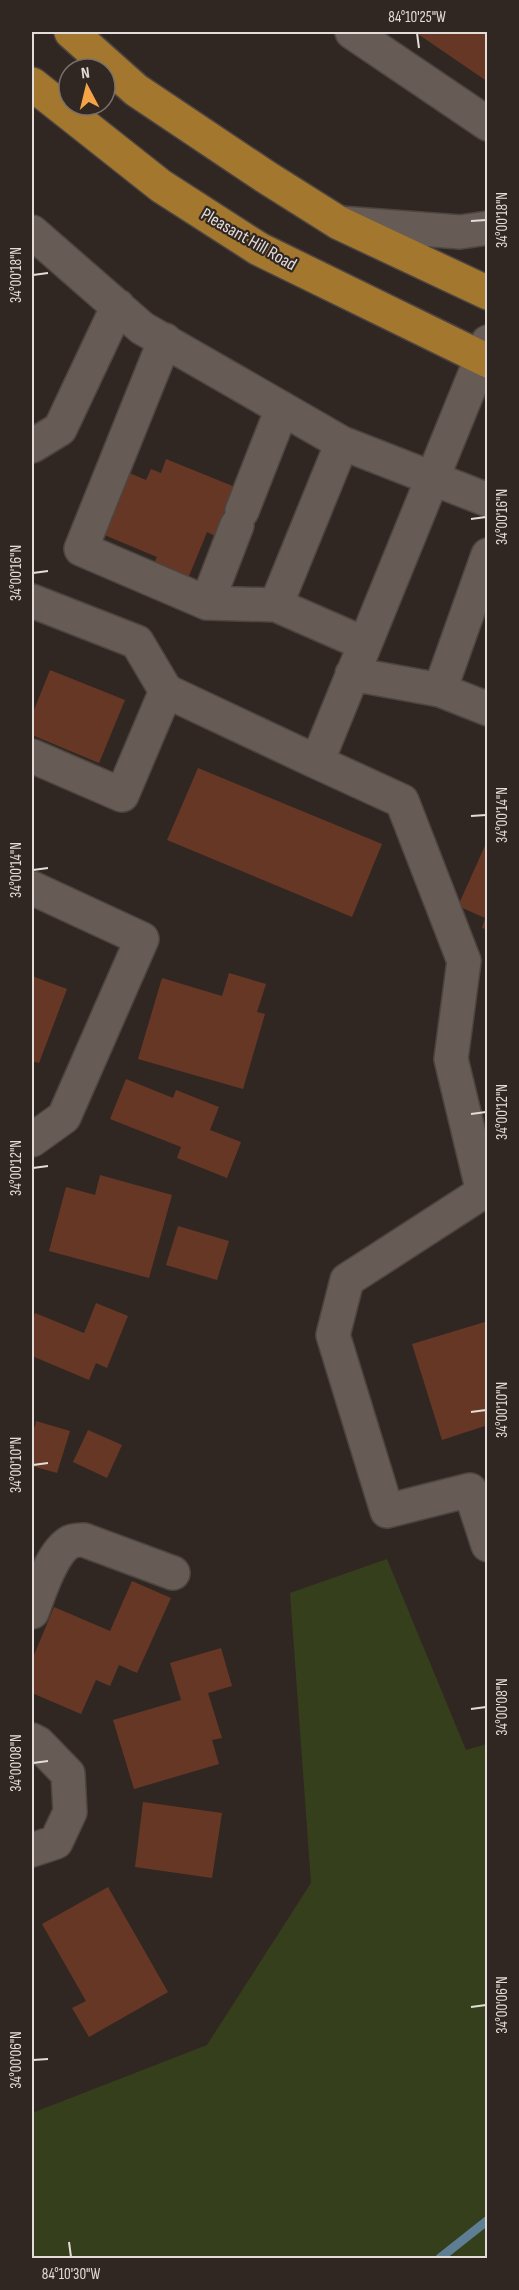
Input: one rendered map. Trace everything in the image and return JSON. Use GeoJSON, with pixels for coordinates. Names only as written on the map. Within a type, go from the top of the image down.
{"type":"FeatureCollection","features":[{"type":"Feature","properties":{"kind":"highway"},"geometry":{"type":"LineString","coordinates":[[71,32],[136,90],[266,177],[339,222],[488,293]]}},
{"type":"Feature","properties":{"kind":"highway","name":"Pleasant Hill Road"},"geometry":{"type":"LineString","coordinates":[[32,84],[161,186],[259,249],[485,354]]}},
{"type":"Feature","properties":{"kind":"street"},"geometry":{"type":"LineString","coordinates":[[352,32],[488,124]]}},
{"type":"Feature","properties":{"kind":"street"},"geometry":{"type":"LineString","coordinates":[[339,222],[460,232],[488,228]]}},
{"type":"Feature","properties":{"kind":"street"},"geometry":{"type":"LineString","coordinates":[[32,232],[142,328],[342,443],[488,500]]}},
{"type":"Feature","properties":{"kind":"street"},"geometry":{"type":"LineString","coordinates":[[32,446],[60,429],[118,306]]}},
{"type":"Feature","properties":{"kind":"street"},"geometry":{"type":"LineString","coordinates":[[165,340],[81,549],[207,603],[276,605],[365,644]]}},
{"type":"Feature","properties":{"kind":"street"},"geometry":{"type":"LineString","coordinates":[[317,762],[431,479],[485,354]]}},
{"type":"Feature","properties":{"kind":"street"},"geometry":{"type":"LineString","coordinates":[[207,603],[282,409]]}},
{"type":"Feature","properties":{"kind":"street"},"geometry":{"type":"LineString","coordinates":[[276,605],[342,443]]}},
{"type":"Feature","properties":{"kind":"street"},"geometry":{"type":"LineString","coordinates":[[440,690],[488,555]]}},
{"type":"Feature","properties":{"kind":"street"},"geometry":{"type":"LineString","coordinates":[[32,601],[138,642],[166,690],[402,801],[476,960],[451,1059],[485,1192],[346,1280],[333,1335],[387,1511],[479,1487],[488,1545]]}},
{"type":"Feature","properties":{"kind":"street"},"geometry":{"type":"LineString","coordinates":[[352,674],[440,690],[488,709]]}},
{"type":"Feature","properties":{"kind":"street"},"geometry":{"type":"LineString","coordinates":[[32,756],[122,795],[166,690]]}},
{"type":"Feature","properties":{"kind":"street"},"geometry":{"type":"LineString","coordinates":[[32,888],[142,939],[64,1116],[32,1140]]}},
{"type":"Feature","properties":{"kind":"street"},"geometry":{"type":"LineString","coordinates":[[32,1612],[49,1569],[59,1552],[71,1541],[84,1540],[173,1573]]}},
{"type":"Feature","properties":{"kind":"street"},"geometry":{"type":"LineString","coordinates":[[32,1740],[38,1743],[68,1774],[70,1812],[56,1842],[32,1850]]}},
{"type":"Feature","properties":{"kind":"green space"},"geometry":{"type":"Polygon","coordinates":[[[387,1559],[466,1750],[487,1744],[487,2258],[32,2258],[32,2113],[207,2045],[311,1883],[290,1593],[387,1559]]]}},
{"type":"Feature","properties":{"kind":"building"},"geometry":{"type":"Polygon","coordinates":[[[415,32],[488,32],[488,82],[415,32]]]}},
{"type":"Feature","properties":{"kind":"building"},"geometry":{"type":"Polygon","coordinates":[[[166,459],[235,487],[236,506],[215,536],[207,532],[187,581],[152,567],[157,557],[102,534],[127,472],[146,480],[151,469],[161,473],[166,459]]]}},
{"type":"Feature","properties":{"kind":"building"},"geometry":{"type":"Polygon","coordinates":[[[50,670],[125,700],[99,763],[32,735],[32,715],[50,670]]]}},
{"type":"Feature","properties":{"kind":"building"},"geometry":{"type":"Polygon","coordinates":[[[198,768],[382,844],[352,917],[167,840],[198,768]]]}},
{"type":"Feature","properties":{"kind":"building"},"geometry":{"type":"Polygon","coordinates":[[[488,839],[488,930],[482,928],[485,918],[458,906],[488,839]]]}},
{"type":"Feature","properties":{"kind":"building"},"geometry":{"type":"Polygon","coordinates":[[[229,973],[266,984],[257,1012],[265,1014],[243,1089],[138,1059],[162,978],[222,996],[229,973]]]}},
{"type":"Feature","properties":{"kind":"building"},"geometry":{"type":"Polygon","coordinates":[[[32,976],[67,989],[39,1063],[32,1061],[32,976]]]}},
{"type":"Feature","properties":{"kind":"building"},"geometry":{"type":"Polygon","coordinates":[[[126,1079],[173,1098],[176,1090],[219,1107],[210,1130],[241,1142],[227,1178],[177,1158],[181,1147],[110,1119],[126,1079]]]}},
{"type":"Feature","properties":{"kind":"building"},"geometry":{"type":"Polygon","coordinates":[[[100,1175],[172,1195],[149,1278],[49,1251],[66,1187],[95,1195],[100,1175]]]}},
{"type":"Feature","properties":{"kind":"building"},"geometry":{"type":"Polygon","coordinates":[[[178,1226],[229,1241],[217,1280],[166,1265],[178,1226]]]}},
{"type":"Feature","properties":{"kind":"building"},"geometry":{"type":"Polygon","coordinates":[[[96,1303],[128,1316],[107,1368],[96,1363],[89,1380],[32,1356],[32,1322],[35,1313],[84,1333],[96,1303]]]}},
{"type":"Feature","properties":{"kind":"building"},"geometry":{"type":"Polygon","coordinates":[[[488,1321],[488,1425],[442,1440],[412,1344],[488,1321]]]}},
{"type":"Feature","properties":{"kind":"building"},"geometry":{"type":"Polygon","coordinates":[[[36,1421],[70,1431],[57,1473],[32,1466],[32,1426],[35,1427],[36,1421]]]}},
{"type":"Feature","properties":{"kind":"building"},"geometry":{"type":"Polygon","coordinates":[[[88,1430],[122,1445],[107,1478],[73,1462],[88,1430]]]}},
{"type":"Feature","properties":{"kind":"building"},"geometry":{"type":"Polygon","coordinates":[[[132,1581],[171,1598],[137,1673],[119,1665],[110,1686],[96,1680],[81,1714],[32,1693],[32,1660],[54,1607],[110,1631],[132,1581]]]}},
{"type":"Feature","properties":{"kind":"building"},"geometry":{"type":"Polygon","coordinates":[[[221,1648],[232,1686],[208,1693],[222,1738],[212,1740],[219,1764],[134,1789],[113,1720],[181,1700],[170,1663],[221,1648]]]}},
{"type":"Feature","properties":{"kind":"building"},"geometry":{"type":"Polygon","coordinates":[[[143,1802],[222,1813],[212,1878],[135,1867],[143,1802]]]}},
{"type":"Feature","properties":{"kind":"building"},"geometry":{"type":"Polygon","coordinates":[[[108,1887],[168,1992],[89,2037],[72,2008],[86,2001],[42,1924],[108,1887]]]}},
{"type":"Feature","properties":{"kind":"waterway"},"geometry":{"type":"LineString","coordinates":[[440,2258],[488,2220]]}}]}
